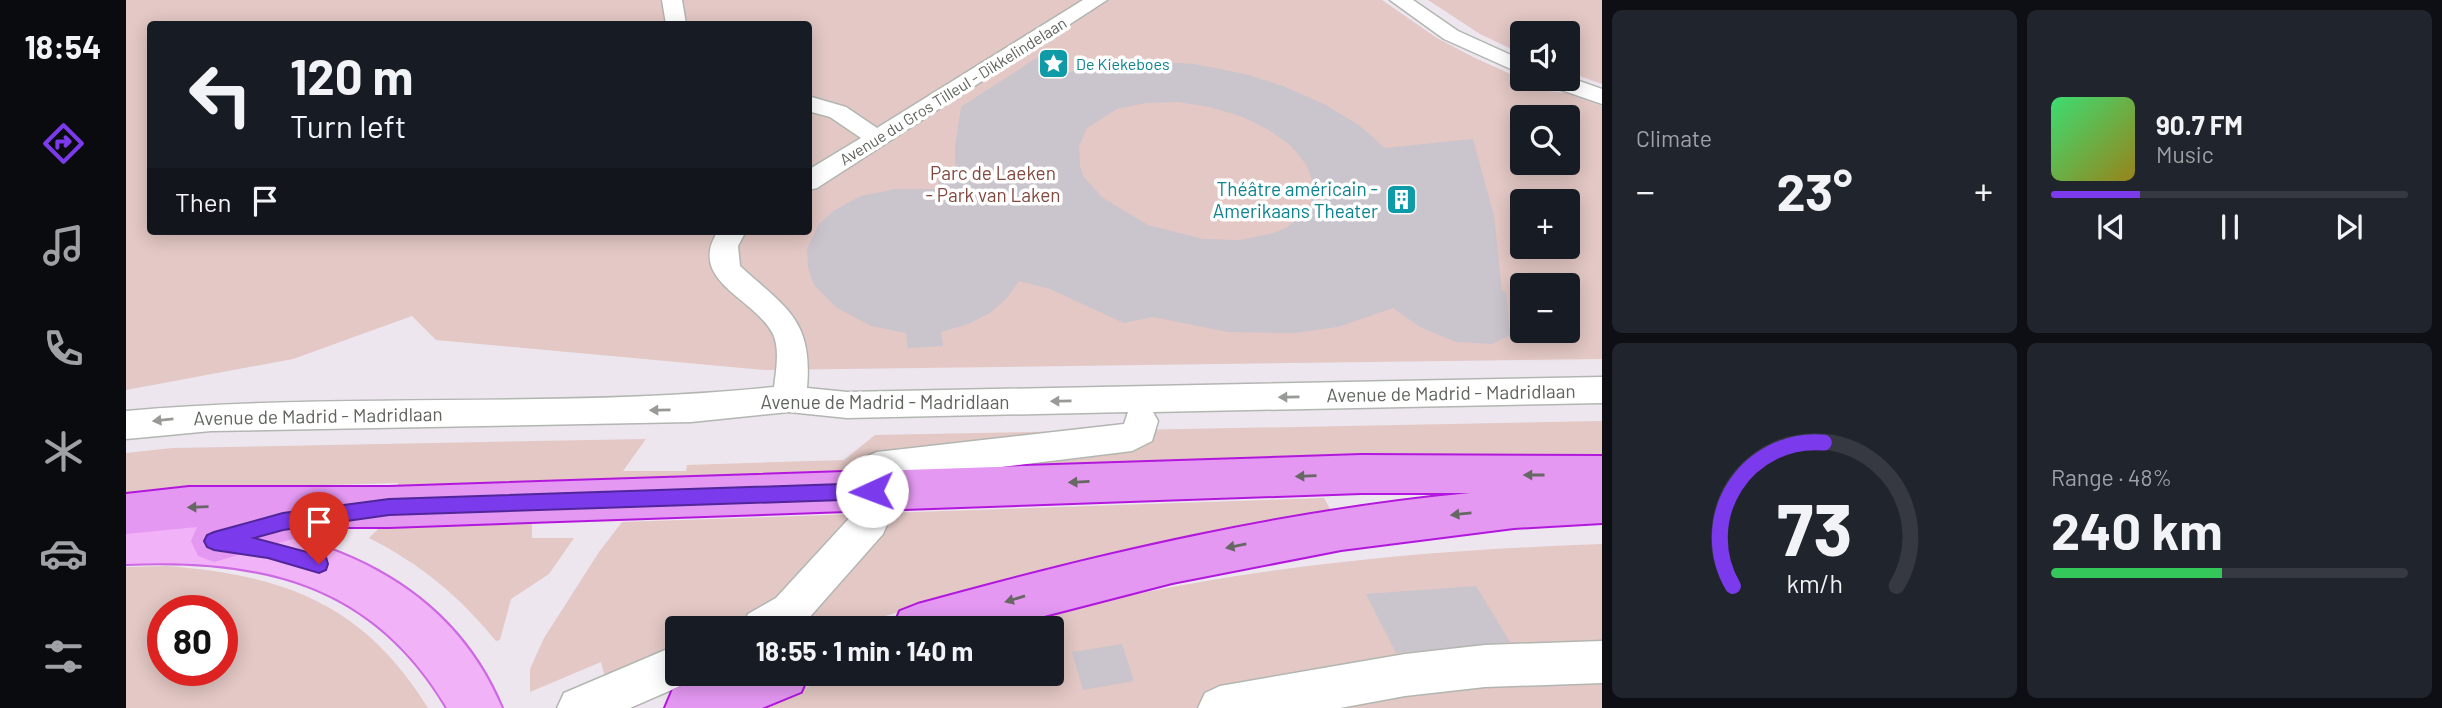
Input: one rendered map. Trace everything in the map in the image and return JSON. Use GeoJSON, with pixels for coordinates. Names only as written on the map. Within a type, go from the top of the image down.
{"type":"FeatureCollection","features":[{"type":"Feature","properties":{"kind":"highway"},"geometry":{"type":"LineString","coordinates":[[126,514],[188,507],[389,507],[1091,481],[1360,474],[1602,475]]}},
{"type":"Feature","properties":{"kind":"highway"},"geometry":{"type":"LineString","coordinates":[[959,616],[1027,596],[1247,544],[1341,527],[1549,505],[1602,503]]}},
{"type":"Feature","properties":{"kind":"highway"},"geometry":{"type":"LineString","coordinates":[[214,541],[283,522],[389,507]]}},
{"type":"Feature","properties":{"kind":"highway"},"geometry":{"type":"LineString","coordinates":[[692,708],[751,686]]}},
{"type":"Feature","properties":{"kind":"main road"},"geometry":{"type":"LineString","coordinates":[[126,543],[161,540],[214,541],[268,549],[319,564],[364,586],[406,617],[442,655],[475,708]]}},
{"type":"Feature","properties":{"kind":"street"},"geometry":{"type":"LineString","coordinates":[[671,0],[675,21]]}},
{"type":"Feature","properties":{"kind":"street","name":"Avenue du Gros Tilleul - Dikkelindelaan"},"geometry":{"type":"LineString","coordinates":[[812,180],[1097,0]]}},
{"type":"Feature","properties":{"kind":"street"},"geometry":{"type":"LineString","coordinates":[[1400,0],[1451,35],[1510,62]]}},
{"type":"Feature","properties":{"kind":"street"},"geometry":{"type":"LineString","coordinates":[[1580,89],[1602,97]]}},
{"type":"Feature","properties":{"kind":"street"},"geometry":{"type":"LineString","coordinates":[[812,104],[838,112],[878,139]]}},
{"type":"Feature","properties":{"kind":"street"},"geometry":{"type":"LineString","coordinates":[[729,235],[723,245],[723,264],[787,330],[791,343],[789,399]]}},
{"type":"Feature","properties":{"kind":"street","name":"Avenue de Madrid - Madridlaan"},"geometry":{"type":"LineString","coordinates":[[126,425],[211,417],[680,409],[789,399],[847,405],[1602,390]]}},
{"type":"Feature","properties":{"kind":"street"},"geometry":{"type":"LineString","coordinates":[[783,616],[790,612],[870,522],[873,516],[870,473],[877,467],[1132,436],[1140,431],[1141,421]]}},
{"type":"Feature","properties":{"kind":"street"},"geometry":{"type":"LineString","coordinates":[[1220,708],[1405,675],[1485,666],[1602,662]]}},
{"type":"Feature","properties":{"kind":"street"},"geometry":{"type":"LineString","coordinates":[[594,702],[665,671]]}},
{"type":"Feature","properties":{"kind":"green space","name":"Parc de Laeken - Park van Laken"},"geometry":{"type":"Polygon","coordinates":[[[126,0],[1382,0],[1437,38],[1510,74],[1510,91],[1566,93],[1602,106],[1602,359],[765,370],[436,340],[412,316],[293,359],[126,390],[126,0]]]}},
{"type":"Feature","properties":{"kind":"green space"},"geometry":{"type":"Polygon","coordinates":[[[1428,0],[1602,0],[1602,84],[1580,76],[1580,21],[1510,21],[1510,48],[1480,34],[1428,0]]]}},
{"type":"Feature","properties":{"kind":"green space"},"geometry":{"type":"Polygon","coordinates":[[[1602,421],[1602,465],[396,491],[398,483],[217,488],[126,496],[126,453],[172,448],[646,439],[623,471],[686,471],[687,465],[844,460],[875,435],[1602,421]]]}},
{"type":"Feature","properties":{"kind":"green space"},"geometry":{"type":"Polygon","coordinates":[[[1324,498],[1334,516],[970,592],[885,616],[665,616],[665,686],[676,686],[613,708],[601,662],[530,692],[530,669],[544,638],[599,552],[622,522],[1324,498]]]}},
{"type":"Feature","properties":{"kind":"green space"},"geometry":{"type":"Polygon","coordinates":[[[532,523],[532,538],[574,538],[549,574],[511,599],[500,640],[496,641],[454,596],[423,570],[369,538],[380,527],[532,523]]]}},
{"type":"Feature","properties":{"kind":"green space"},"geometry":{"type":"Polygon","coordinates":[[[1602,544],[1602,708],[743,708],[810,686],[1064,686],[1064,616],[1045,616],[1148,592],[1298,567],[1526,547],[1602,544]]]}},
{"type":"Feature","properties":{"kind":"green space"},"geometry":{"type":"Polygon","coordinates":[[[167,566],[248,577],[284,587],[317,601],[348,620],[377,643],[403,672],[428,708],[126,708],[126,567],[167,566]]]}},
{"type":"Feature","properties":{"kind":"building","name":"Théâtre américain - Amerikaans Theater"},"geometry":{"type":"Polygon","coordinates":[[[1041,55],[1065,73],[1102,64],[1144,61],[1194,64],[1245,74],[1283,86],[1326,105],[1360,126],[1385,148],[1473,139],[1494,216],[1510,335],[1492,344],[1456,342],[1420,327],[1393,308],[1338,327],[1294,333],[1228,332],[1153,317],[1124,323],[1050,289],[1019,281],[1007,298],[990,313],[968,324],[941,332],[943,346],[908,348],[906,333],[871,326],[837,308],[814,285],[808,267],[807,249],[819,224],[833,211],[861,196],[895,189],[935,189],[944,172],[955,171],[955,147],[961,107],[1041,55]],[[1177,102],[1145,103],[1117,109],[1087,128],[1079,146],[1080,166],[1084,177],[1103,198],[1148,225],[1203,239],[1240,240],[1273,233],[1286,228],[1305,213],[1311,204],[1314,185],[1306,164],[1290,145],[1269,130],[1243,117],[1210,107],[1177,102]]]}},
{"type":"Feature","properties":{"kind":"building"},"geometry":{"type":"Polygon","coordinates":[[[1476,586],[1510,642],[1396,653],[1366,594],[1476,586]]]}},
{"type":"Feature","properties":{"kind":"building"},"geometry":{"type":"Polygon","coordinates":[[[1122,644],[1134,681],[1083,690],[1072,652],[1122,644]]]}},
{"type":"Feature","properties":{"kind":"place","name":"De Kiekeboes"},"geometry":{"type":"Point","coordinates":[1053,64]}},
{"type":"Feature","properties":{"kind":"place","name":"Théâtre américain - Amerikaans Theater"},"geometry":{"type":"Point","coordinates":[1401,200]}},
{"type":"Feature","properties":{"kind":"route"},"geometry":{"type":"LineString","coordinates":[[319,564],[268,549],[214,541],[283,522],[389,507],[872,491]]}}]}
